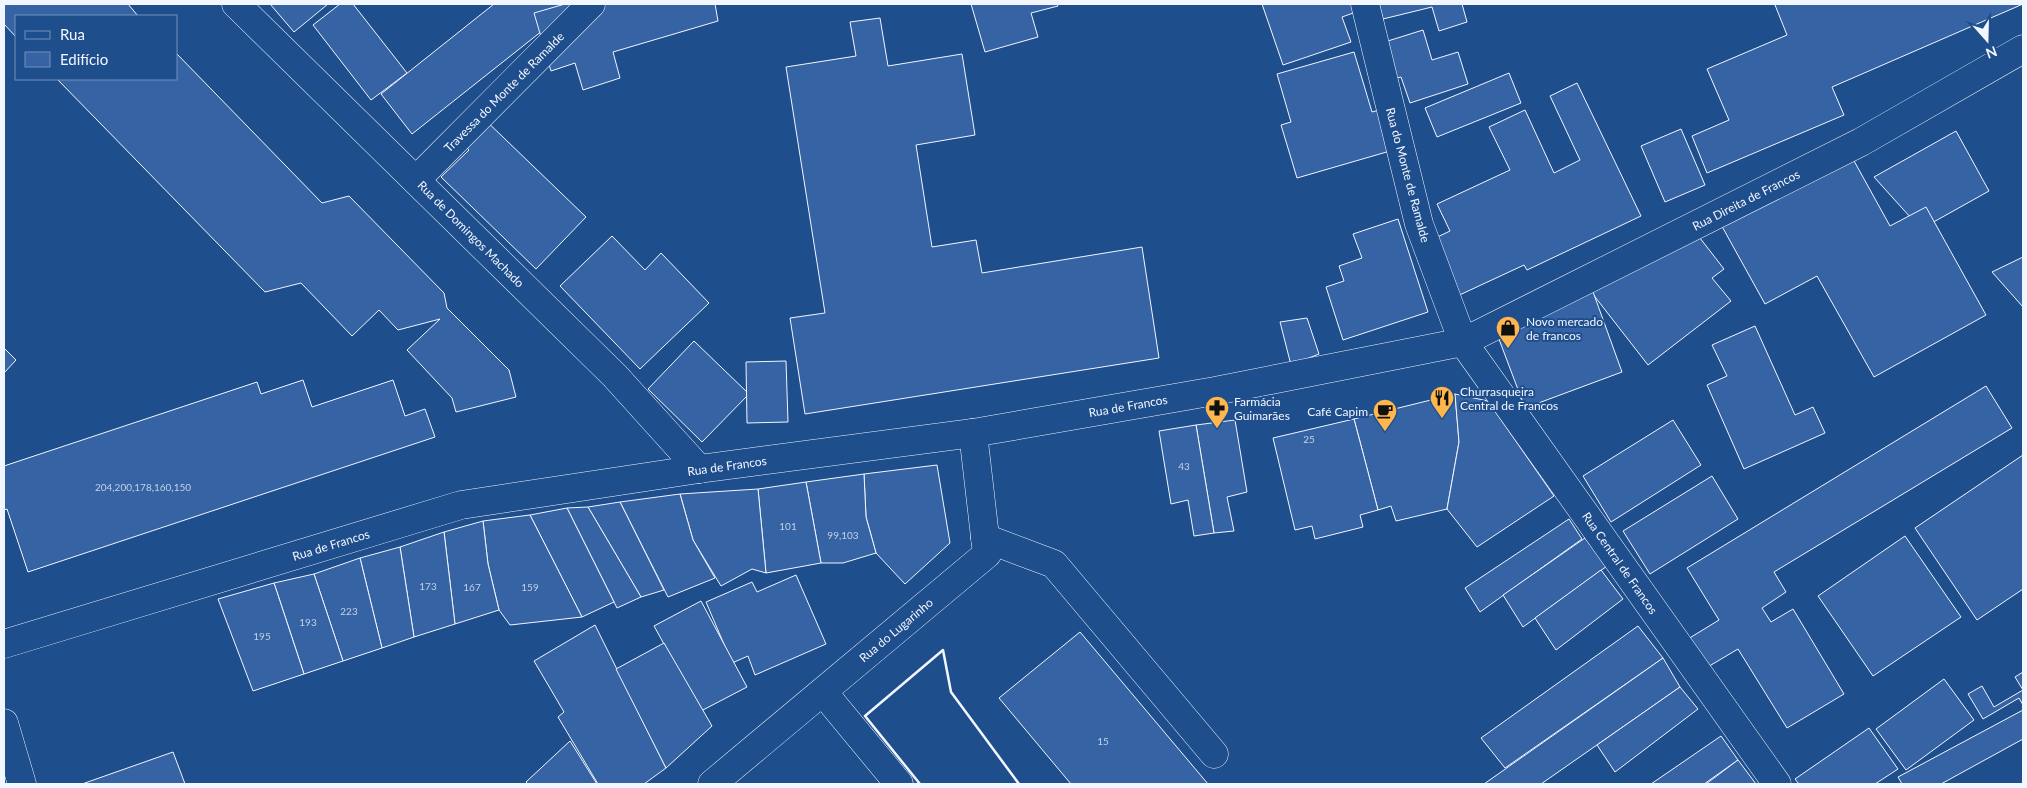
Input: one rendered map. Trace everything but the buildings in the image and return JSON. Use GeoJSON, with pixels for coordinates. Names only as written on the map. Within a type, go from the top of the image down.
{"type":"FeatureCollection","features":[{"type":"Feature","properties":{"kind":"street","name":"Rua de Domingos Machado"},"geometry":{"type":"LineString","coordinates":[[236,4],[615,376],[699,469]]}},
{"type":"Feature","properties":{"kind":"street","name":"Travessa do Monte de Ramalde"},"geometry":{"type":"LineString","coordinates":[[416,180],[591,4]]}},
{"type":"Feature","properties":{"kind":"street","name":"Rua do Monte de Ramalde"},"geometry":{"type":"LineString","coordinates":[[1365,4],[1419,224],[1463,342]]}},
{"type":"Feature","properties":{"kind":"street","name":"Rua Direita de Francos"},"geometry":{"type":"LineString","coordinates":[[1463,342],[1861,142],[2023,49]]}},
{"type":"Feature","properties":{"kind":"street","name":"Rua de Francos"},"geometry":{"type":"LineString","coordinates":[[4,644],[460,506],[699,469],[973,432],[1215,392],[1463,342]]}},
{"type":"Feature","properties":{"kind":"street","name":"Rua Central de Francos"},"geometry":{"type":"LineString","coordinates":[[1463,342],[1777,784]]}},
{"type":"Feature","properties":{"kind":"street","name":"Rua do Lugarinho"},"geometry":{"type":"LineString","coordinates":[[712,784],[987,554],[973,432]]}},
{"type":"Feature","properties":{"kind":"street"},"geometry":{"type":"LineString","coordinates":[[985,538],[1054,564],[1214,754]]}},
{"type":"Feature","properties":{"kind":"street"},"geometry":{"type":"LineString","coordinates":[[823,692],[899,784]]}},
{"type":"Feature","properties":{"kind":"street"},"geometry":{"type":"LineString","coordinates":[[4,723],[22,784]]}},
{"type":"Feature","properties":{"kind":"wall"},"geometry":{"type":"LineString","coordinates":[[920,784],[865,716],[943,650],[951,692],[1019,784]]}},
{"type":"Feature","properties":{"kind":"place","name":"Novo mercado de francos"},"geometry":{"type":"Point","coordinates":[1508,349]}},
{"type":"Feature","properties":{"kind":"place","name":"Churrasqueira Central de Francos"},"geometry":{"type":"Point","coordinates":[1442,419]}},
{"type":"Feature","properties":{"kind":"place","name":"Farmácia Guimarães"},"geometry":{"type":"Point","coordinates":[1217,429]}},
{"type":"Feature","properties":{"kind":"place","name":"Café Capim"},"geometry":{"type":"Point","coordinates":[1385,432]}}]}
